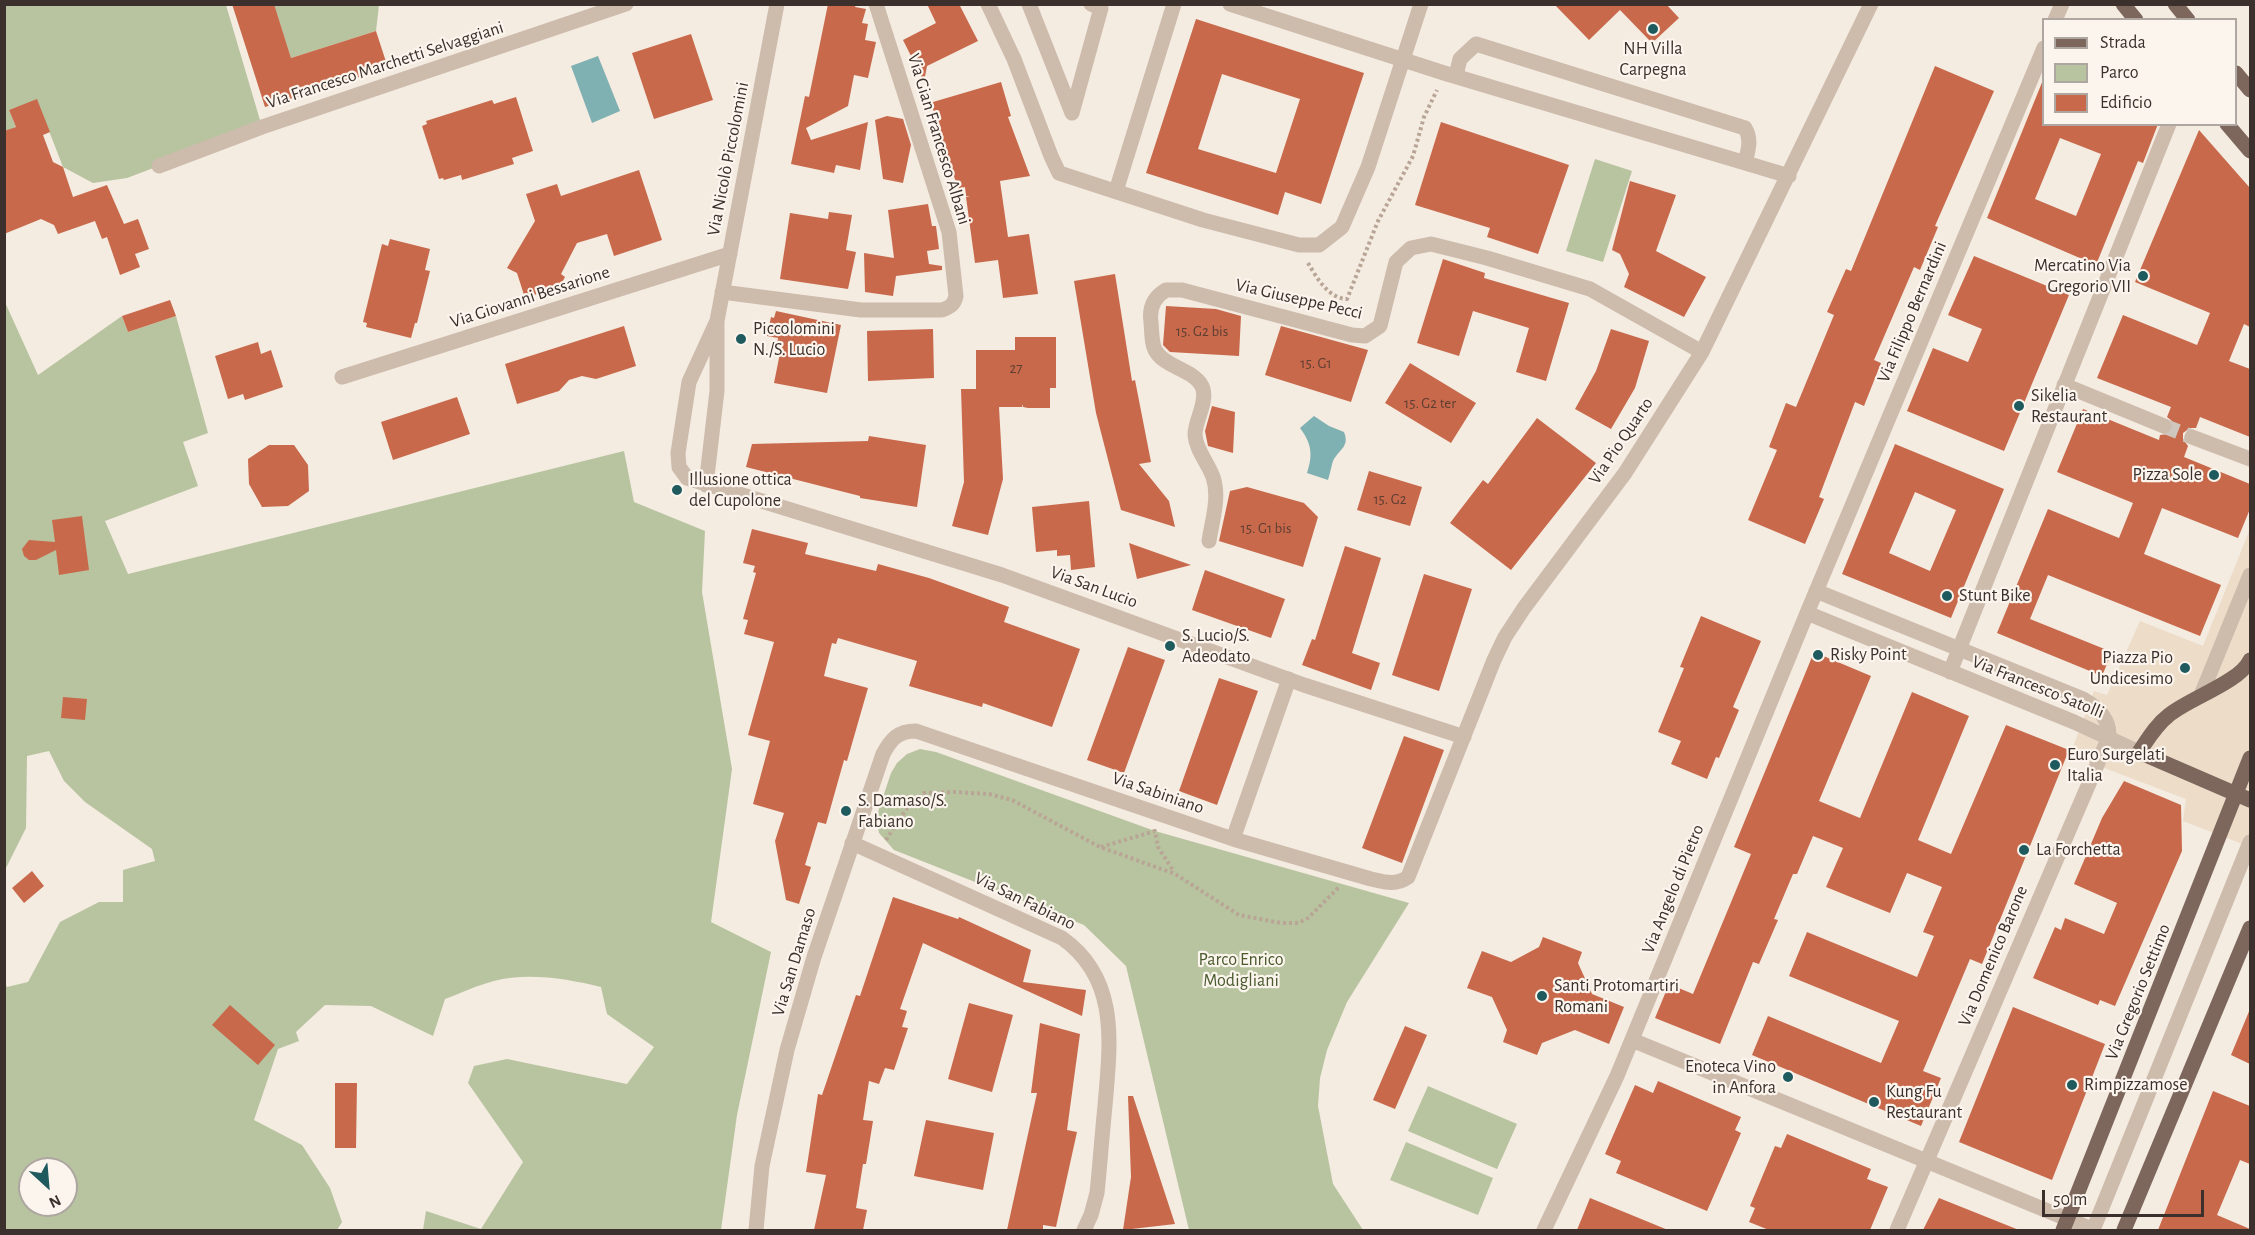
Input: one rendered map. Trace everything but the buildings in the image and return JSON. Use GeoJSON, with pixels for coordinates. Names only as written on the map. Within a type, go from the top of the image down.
{"type":"FeatureCollection","features":[{"type":"Feature","properties":{"kind":"main road"},"geometry":{"type":"LineString","coordinates":[[2123,4],[2134,18]]}},
{"type":"Feature","properties":{"kind":"main road"},"geometry":{"type":"LineString","coordinates":[[2175,4],[2186,18]]}},
{"type":"Feature","properties":{"kind":"main road"},"geometry":{"type":"LineString","coordinates":[[2237,75],[2250,90]]}},
{"type":"Feature","properties":{"kind":"main road"},"geometry":{"type":"LineString","coordinates":[[2230,126],[2250,151]]}},
{"type":"Feature","properties":{"kind":"main road"},"geometry":{"type":"LineString","coordinates":[[2250,660],[2242,672],[2201,695],[2162,721],[2139,752],[2244,797],[2250,758]]}},
{"type":"Feature","properties":{"kind":"main road","name":"Via Gregorio Settimo"},"geometry":{"type":"LineString","coordinates":[[2065,1225],[2221,835],[2244,797]]}},
{"type":"Feature","properties":{"kind":"main road"},"geometry":{"type":"LineString","coordinates":[[2124,1230],[2250,928]]}},
{"type":"Feature","properties":{"kind":"street","name":"Via Francesco Marchetti Selvaggiani"},"geometry":{"type":"LineString","coordinates":[[159,166],[262,127],[626,4]]}},
{"type":"Feature","properties":{"kind":"street","name":"Via Nicolò Piccolomini"},"geometry":{"type":"LineString","coordinates":[[717,321],[689,382],[678,453],[679,467],[684,476],[706,485],[717,391],[717,321],[777,4]]}},
{"type":"Feature","properties":{"kind":"street","name":"Via Gian Francesco Albani"},"geometry":{"type":"LineString","coordinates":[[722,292],[861,310],[942,310],[954,302],[956,296],[949,232],[876,4]]}},
{"type":"Feature","properties":{"kind":"street"},"geometry":{"type":"LineString","coordinates":[[988,4],[1014,59],[1059,173],[1203,220],[1299,245],[1318,245],[1342,227],[1368,167],[1420,4]]}},
{"type":"Feature","properties":{"kind":"street"},"geometry":{"type":"LineString","coordinates":[[1029,4],[1072,113],[1101,8],[1091,4]]}},
{"type":"Feature","properties":{"kind":"street"},"geometry":{"type":"LineString","coordinates":[[1116,191],[1174,4]]}},
{"type":"Feature","properties":{"kind":"street"},"geometry":{"type":"LineString","coordinates":[[1230,4],[1450,74],[1789,176]]}},
{"type":"Feature","properties":{"kind":"street","name":"Via Pio Quarto"},"geometry":{"type":"LineString","coordinates":[[1392,883],[1401,882],[1408,877],[1505,637],[1625,473],[1702,352],[1871,4]]}},
{"type":"Feature","properties":{"kind":"street"},"geometry":{"type":"LineString","coordinates":[[2056,18],[2062,4]]}},
{"type":"Feature","properties":{"kind":"street"},"geometry":{"type":"LineString","coordinates":[[1450,74],[1460,59],[1476,44],[1745,128],[1750,144],[1745,163]]}},
{"type":"Feature","properties":{"kind":"street","name":"Via Filippo Bernardini"},"geometry":{"type":"LineString","coordinates":[[1816,591],[2042,50]]}},
{"type":"Feature","properties":{"kind":"street"},"geometry":{"type":"LineString","coordinates":[[1950,672],[2168,126]]}},
{"type":"Feature","properties":{"kind":"street","name":"Via Giuseppe Pecci"},"geometry":{"type":"LineString","coordinates":[[1209,541],[1216,497],[1215,485],[1197,444],[1196,435],[1204,397],[1203,388],[1197,380],[1157,354],[1154,347],[1150,315],[1158,295],[1166,290],[1182,290],[1352,335],[1365,336],[1380,326],[1396,262],[1411,248],[1431,244],[1590,289],[1702,352]]}},
{"type":"Feature","properties":{"kind":"street","name":"Via Giovanni Bessarione"},"geometry":{"type":"LineString","coordinates":[[342,377],[729,254]]}},
{"type":"Feature","properties":{"kind":"street"},"geometry":{"type":"LineString","coordinates":[[2064,385],[2164,426]]}},
{"type":"Feature","properties":{"kind":"street"},"geometry":{"type":"LineString","coordinates":[[2192,437],[2250,459]]}},
{"type":"Feature","properties":{"kind":"street","name":"Via San Lucio"},"geometry":{"type":"LineString","coordinates":[[706,485],[1002,575],[1289,679],[1464,737]]}},
{"type":"Feature","properties":{"kind":"street"},"geometry":{"type":"LineString","coordinates":[[2201,695],[2250,575]]}},
{"type":"Feature","properties":{"kind":"street","name":"Via Angelo di Pietro"},"geometry":{"type":"LineString","coordinates":[[1544,1230],[1632,1040],[1816,591]]}},
{"type":"Feature","properties":{"kind":"street","name":"Via Francesco Satolli"},"geometry":{"type":"LineString","coordinates":[[1807,613],[2109,737],[2107,721],[2090,703],[1816,591]]}},
{"type":"Feature","properties":{"kind":"street"},"geometry":{"type":"LineString","coordinates":[[1233,839],[1289,679]]}},
{"type":"Feature","properties":{"kind":"street","name":"Via Sabiniano"},"geometry":{"type":"LineString","coordinates":[[916,730],[1233,839],[1392,883]]}},
{"type":"Feature","properties":{"kind":"street","name":"Via San Damaso"},"geometry":{"type":"LineString","coordinates":[[756,1230],[762,1166],[787,1050],[814,957],[883,754],[888,744],[897,735],[904,731],[916,730]]}},
{"type":"Feature","properties":{"kind":"street"},"geometry":{"type":"LineString","coordinates":[[2109,737],[2139,752]]}},
{"type":"Feature","properties":{"kind":"street","name":"Via Domenico Barone"},"geometry":{"type":"LineString","coordinates":[[1897,1230],[2109,737]]}},
{"type":"Feature","properties":{"kind":"street","name":"Via San Fabiano"},"geometry":{"type":"LineString","coordinates":[[852,843],[1062,938],[1078,950],[1090,965],[1102,991],[1107,1010],[1110,1040],[1097,1193],[1084,1230]]}},
{"type":"Feature","properties":{"kind":"street"},"geometry":{"type":"LineString","coordinates":[[1632,1040],[1927,1163],[2065,1225],[2093,1230],[2250,844]]}},
{"type":"Feature","properties":{"kind":"path"},"geometry":{"type":"LineString","coordinates":[[1299,245],[1319,282],[1339,298],[1347,299],[1378,221],[1413,156],[1424,117],[1450,74]]}},
{"type":"Feature","properties":{"kind":"path"},"geometry":{"type":"LineString","coordinates":[[885,841],[907,808],[924,793],[989,794],[1012,800],[1100,847],[1175,874],[1239,915],[1281,923],[1298,922],[1308,918],[1341,885]]}},
{"type":"Feature","properties":{"kind":"path"},"geometry":{"type":"LineString","coordinates":[[1100,847],[1155,831],[1158,847],[1175,874]]}},
{"type":"Feature","properties":{"kind":"green space"},"geometry":{"type":"Polygon","coordinates":[[[5,4],[226,5],[262,127],[127,178],[93,183],[63,167],[37,100],[9,110],[16,127],[5,131],[5,4]]]}},
{"type":"Feature","properties":{"kind":"green space"},"geometry":{"type":"Polygon","coordinates":[[[274,5],[379,5],[376,31],[291,58],[274,5]]]}},
{"type":"Feature","properties":{"kind":"green space"},"geometry":{"type":"Polygon","coordinates":[[[1595,159],[1632,171],[1603,262],[1566,251],[1595,159]]]}},
{"type":"Feature","properties":{"kind":"green space"},"geometry":{"type":"Polygon","coordinates":[[[4,300],[38,375],[122,316],[128,332],[176,316],[208,433],[183,442],[198,486],[105,521],[128,574],[624,451],[634,502],[705,531],[702,592],[732,769],[711,922],[771,952],[737,1115],[721,1230],[423,1230],[426,1211],[481,1229],[523,1162],[468,1083],[474,1066],[507,1059],[627,1084],[654,1047],[607,1014],[601,987],[562,979],[520,977],[494,981],[445,999],[433,1036],[371,1006],[325,1005],[296,1032],[299,1041],[278,1049],[254,1120],[302,1145],[330,1188],[342,1222],[337,1230],[5,1230],[5,983],[7,987],[28,982],[60,922],[99,902],[123,902],[123,870],[155,861],[152,849],[85,802],[64,781],[49,751],[27,756],[26,828],[5,870],[4,300]]]}},
{"type":"Feature","properties":{"kind":"green space","name":"Parco Enrico Modigliani"},"geometry":{"type":"Polygon","coordinates":[[[920,749],[936,752],[1155,831],[1409,903],[1347,1002],[1327,1050],[1320,1078],[1318,1106],[1333,1184],[1363,1230],[1189,1230],[1126,966],[1084,925],[894,850],[879,833],[876,818],[891,773],[897,763],[907,754],[920,749]]]}},
{"type":"Feature","properties":{"kind":"green space"},"geometry":{"type":"Polygon","coordinates":[[[1428,1086],[1517,1124],[1497,1169],[1408,1131],[1428,1086]]]}},
{"type":"Feature","properties":{"kind":"green space"},"geometry":{"type":"Polygon","coordinates":[[[1406,1142],[1493,1178],[1478,1215],[1390,1180],[1406,1142]]]}},
{"type":"Feature","properties":{"kind":"shaded area","name":"Piazza Pio Undicesimo"},"geometry":{"type":"Polygon","coordinates":[[[2250,529],[2250,847],[2183,821],[2186,799],[2070,755],[2094,691],[2107,695],[2140,621],[2203,646],[2250,529]]]}},
{"type":"Feature","properties":{"kind":"water"},"geometry":{"type":"Polygon","coordinates":[[[598,56],[620,111],[592,123],[571,66],[598,56]]]}},
{"type":"Feature","properties":{"kind":"water"},"geometry":{"type":"Polygon","coordinates":[[[1314,416],[1344,432],[1346,441],[1333,461],[1328,480],[1307,473],[1310,450],[1307,439],[1300,428],[1314,416]]]}},
{"type":"Feature","properties":{"kind":"tunnel"},"geometry":{"type":"LineString","coordinates":[[2164,426],[2192,437]]}},
{"type":"Feature","properties":{"kind":"place","name":"NH Villa Carpegna"},"geometry":{"type":"Point","coordinates":[1653,29]}},
{"type":"Feature","properties":{"kind":"place","name":"Mercatino Via Gregorio VII"},"geometry":{"type":"Point","coordinates":[2143,276]}},
{"type":"Feature","properties":{"kind":"place","name":"Piccolomini N./S. Lucio"},"geometry":{"type":"Point","coordinates":[741,339]}},
{"type":"Feature","properties":{"kind":"place","name":"Sikelia Restaurant"},"geometry":{"type":"Point","coordinates":[2019,406]}},
{"type":"Feature","properties":{"kind":"place","name":"Pizza Sole"},"geometry":{"type":"Point","coordinates":[2214,475]}},
{"type":"Feature","properties":{"kind":"place","name":"Illusione ottica del Cupolone"},"geometry":{"type":"Point","coordinates":[677,490]}},
{"type":"Feature","properties":{"kind":"place","name":"Stunt Bike"},"geometry":{"type":"Point","coordinates":[1947,596]}},
{"type":"Feature","properties":{"kind":"place","name":"S. Lucio/S. Adeodato"},"geometry":{"type":"Point","coordinates":[1170,646]}},
{"type":"Feature","properties":{"kind":"place","name":"Risky Point"},"geometry":{"type":"Point","coordinates":[1818,655]}},
{"type":"Feature","properties":{"kind":"place","name":"Piazza Pio Undicesimo"},"geometry":{"type":"Point","coordinates":[2185,668]}},
{"type":"Feature","properties":{"kind":"place","name":"Euro Surgelati Italia"},"geometry":{"type":"Point","coordinates":[2055,765]}},
{"type":"Feature","properties":{"kind":"place","name":"S. Damaso/S. Fabiano"},"geometry":{"type":"Point","coordinates":[846,811]}},
{"type":"Feature","properties":{"kind":"place","name":"La Forchetta"},"geometry":{"type":"Point","coordinates":[2024,850]}},
{"type":"Feature","properties":{"kind":"place","name":"Santi Protomartiri Romani"},"geometry":{"type":"Point","coordinates":[1542,996]}},
{"type":"Feature","properties":{"kind":"place","name":"Enoteca Vino in Anfora"},"geometry":{"type":"Point","coordinates":[1788,1077]}},
{"type":"Feature","properties":{"kind":"place","name":"Rimpizzamose"},"geometry":{"type":"Point","coordinates":[2072,1085]}},
{"type":"Feature","properties":{"kind":"place","name":"Kung Fu Restaurant"},"geometry":{"type":"Point","coordinates":[1874,1102]}}]}
